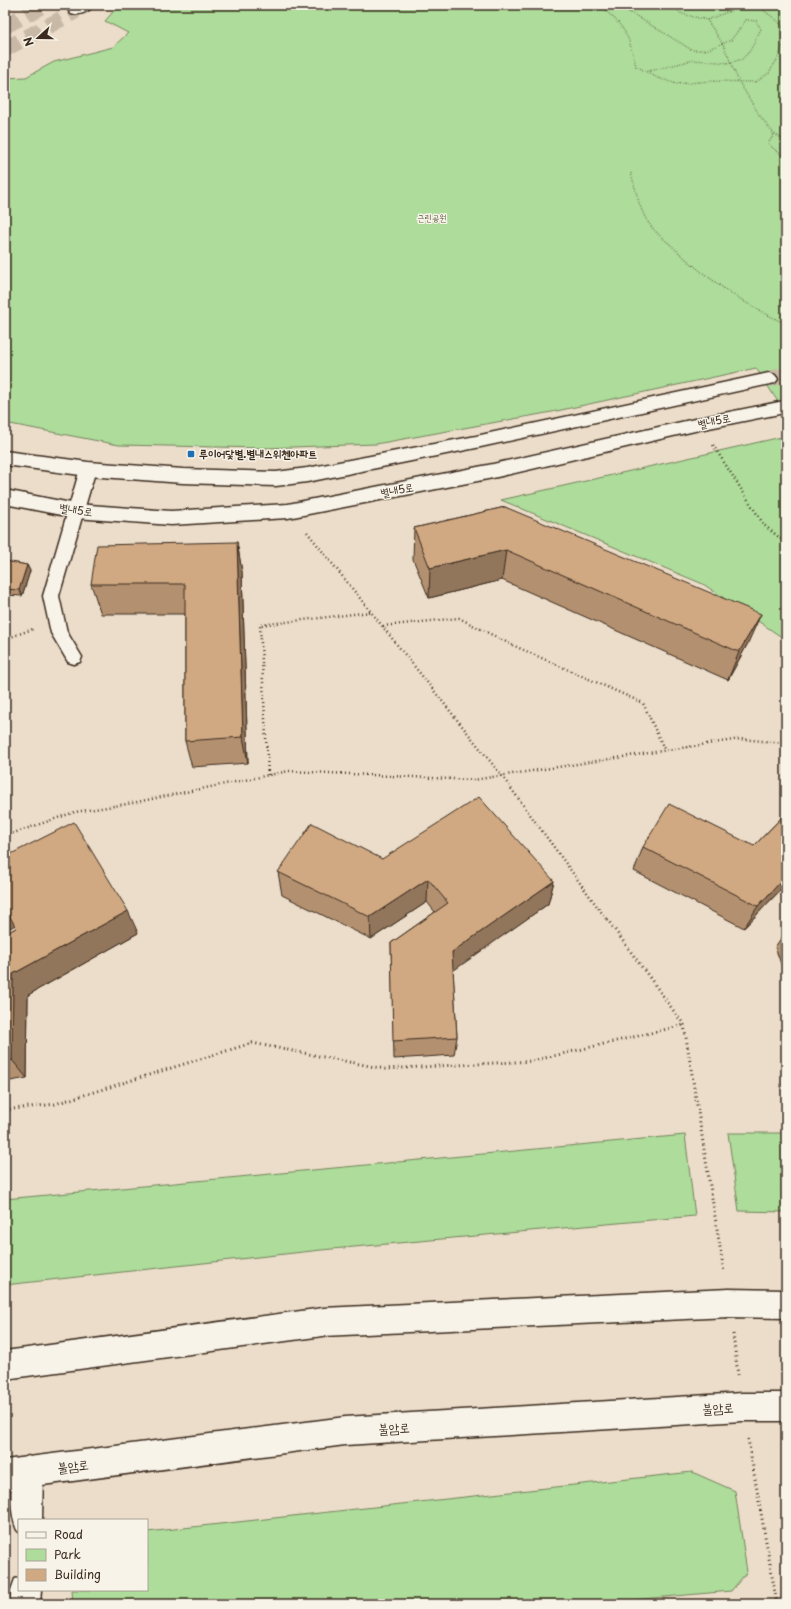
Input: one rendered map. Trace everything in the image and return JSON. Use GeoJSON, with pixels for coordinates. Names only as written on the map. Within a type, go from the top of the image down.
{"type":"FeatureCollection","features":[{"type":"Feature","properties":{"kind":"street"},"geometry":{"type":"LineString","coordinates":[[5,458],[88,469],[183,476],[276,479],[307,475],[484,441],[769,379]]}},
{"type":"Feature","properties":{"kind":"street","name":"별내5로"},"geometry":{"type":"LineString","coordinates":[[5,497],[76,511],[171,518],[288,511],[493,471],[699,424],[784,407]]}},
{"type":"Feature","properties":{"kind":"street"},"geometry":{"type":"LineString","coordinates":[[5,1365],[323,1322],[729,1303],[786,1304]]}},
{"type":"Feature","properties":{"kind":"street","name":"불암로"},"geometry":{"type":"LineString","coordinates":[[16,1473],[345,1431],[742,1407],[786,1407]]}},
{"type":"Feature","properties":{"kind":"street"},"geometry":{"type":"LineString","coordinates":[[16,1473],[27,1519]]}},
{"type":"Feature","properties":{"kind":"street"},"geometry":{"type":"LineString","coordinates":[[26,1591],[26,1604]]}},
{"type":"Feature","properties":{"kind":"lane"},"geometry":{"type":"LineString","coordinates":[[74,657],[59,633],[51,596],[88,469]]}},
{"type":"Feature","properties":{"kind":"path"},"geometry":{"type":"LineString","coordinates":[[606,5],[606,11],[620,23],[629,37],[636,66],[658,78],[677,84],[710,81],[756,82],[770,74],[786,38]]}},
{"type":"Feature","properties":{"kind":"path"},"geometry":{"type":"LineString","coordinates":[[618,5],[692,50],[706,50],[731,40],[746,20],[756,21],[761,29],[750,51],[742,59],[730,63],[692,60],[646,72]]}},
{"type":"Feature","properties":{"kind":"path"},"geometry":{"type":"LineString","coordinates":[[629,12],[641,5]]}},
{"type":"Feature","properties":{"kind":"path"},"geometry":{"type":"LineString","coordinates":[[671,5],[675,11],[689,17],[707,20],[730,12],[740,5]]}},
{"type":"Feature","properties":{"kind":"path"},"geometry":{"type":"LineString","coordinates":[[759,5],[762,12],[774,17],[785,27],[786,33]]}},
{"type":"Feature","properties":{"kind":"path"},"geometry":{"type":"LineString","coordinates":[[707,20],[723,44],[739,82],[760,116],[774,134],[786,141]]}},
{"type":"Feature","properties":{"kind":"path"},"geometry":{"type":"LineString","coordinates":[[774,134],[768,144],[786,158]]}},
{"type":"Feature","properties":{"kind":"path"},"geometry":{"type":"LineString","coordinates":[[631,173],[639,202],[651,225],[682,257],[727,290],[766,315],[786,324]]}},
{"type":"Feature","properties":{"kind":"path"},"geometry":{"type":"LineString","coordinates":[[699,424],[764,525],[786,543]]}},
{"type":"Feature","properties":{"kind":"path"},"geometry":{"type":"LineString","coordinates":[[288,511],[372,612],[502,776],[684,1025],[729,1303],[742,1407],[777,1604]]}},
{"type":"Feature","properties":{"kind":"path"},"geometry":{"type":"LineString","coordinates":[[268,775],[260,625],[372,612]]}},
{"type":"Feature","properties":{"kind":"path"},"geometry":{"type":"LineString","coordinates":[[383,626],[459,618],[510,644],[643,703],[665,751]]}},
{"type":"Feature","properties":{"kind":"path"},"geometry":{"type":"LineString","coordinates":[[5,836],[75,812],[127,804],[289,771],[473,780],[740,739],[786,743]]}},
{"type":"Feature","properties":{"kind":"path"},"geometry":{"type":"LineString","coordinates":[[5,1110],[55,1104],[252,1043],[385,1068],[532,1061],[684,1025]]}},
{"type":"Feature","properties":{"kind":"green space","name":"근린공원"},"geometry":{"type":"Polygon","coordinates":[[[119,5],[786,5],[786,414],[756,368],[552,412],[376,444],[265,448],[119,445],[5,423],[5,78],[26,77],[54,62],[113,47],[128,33],[105,21],[119,5]]]}},
{"type":"Feature","properties":{"kind":"green space"},"geometry":{"type":"Polygon","coordinates":[[[786,436],[786,640],[703,584],[501,500],[786,436]]]}},
{"type":"Feature","properties":{"kind":"green space"},"geometry":{"type":"Polygon","coordinates":[[[728,1133],[786,1133],[786,1212],[739,1211],[728,1133]]]}},
{"type":"Feature","properties":{"kind":"green space"},"geometry":{"type":"Polygon","coordinates":[[[685,1135],[695,1216],[321,1250],[5,1285],[5,1199],[685,1135]]]}},
{"type":"Feature","properties":{"kind":"green space"},"geometry":{"type":"Polygon","coordinates":[[[692,1472],[735,1491],[747,1572],[731,1591],[587,1604],[73,1604],[72,1591],[148,1591],[148,1532],[692,1472]]]}},
{"type":"Feature","properties":{"kind":"building"},"geometry":{"type":"Polygon","coordinates":[[[505,507],[761,614],[739,652],[506,550],[430,568],[414,528],[505,507]]]}},
{"type":"Feature","properties":{"kind":"building"},"geometry":{"type":"Polygon","coordinates":[[[237,542],[243,737],[185,741],[185,584],[91,584],[97,545],[237,542]]]}},
{"type":"Feature","properties":{"kind":"building"},"geometry":{"type":"Polygon","coordinates":[[[5,561],[27,565],[19,590],[5,589],[5,561]]]}},
{"type":"Feature","properties":{"kind":"building"},"geometry":{"type":"Polygon","coordinates":[[[479,797],[554,881],[452,952],[457,1037],[393,1041],[391,943],[448,903],[428,879],[370,917],[278,872],[312,823],[382,859],[479,797]]]}},
{"type":"Feature","properties":{"kind":"building"},"geometry":{"type":"Polygon","coordinates":[[[669,804],[754,846],[786,813],[786,876],[758,906],[643,847],[669,804]]]}},
{"type":"Feature","properties":{"kind":"building"},"geometry":{"type":"Polygon","coordinates":[[[74,822],[128,911],[13,974],[12,1060],[5,1062],[5,934],[16,928],[5,907],[5,857],[74,822]]]}},
{"type":"Feature","properties":{"kind":"tunnel"},"geometry":{"type":"LineString","coordinates":[[5,26],[44,5]]}},
{"type":"Feature","properties":{"kind":"tunnel"},"geometry":{"type":"LineString","coordinates":[[5,49],[76,11]]}},
{"type":"Feature","properties":{"kind":"tunnel"},"geometry":{"type":"LineString","coordinates":[[769,379],[786,375]]}},
{"type":"Feature","properties":{"kind":"place","name":"루이어닻별.별내스위첸아파트"},"geometry":{"type":"Point","coordinates":[191,454]}}]}
